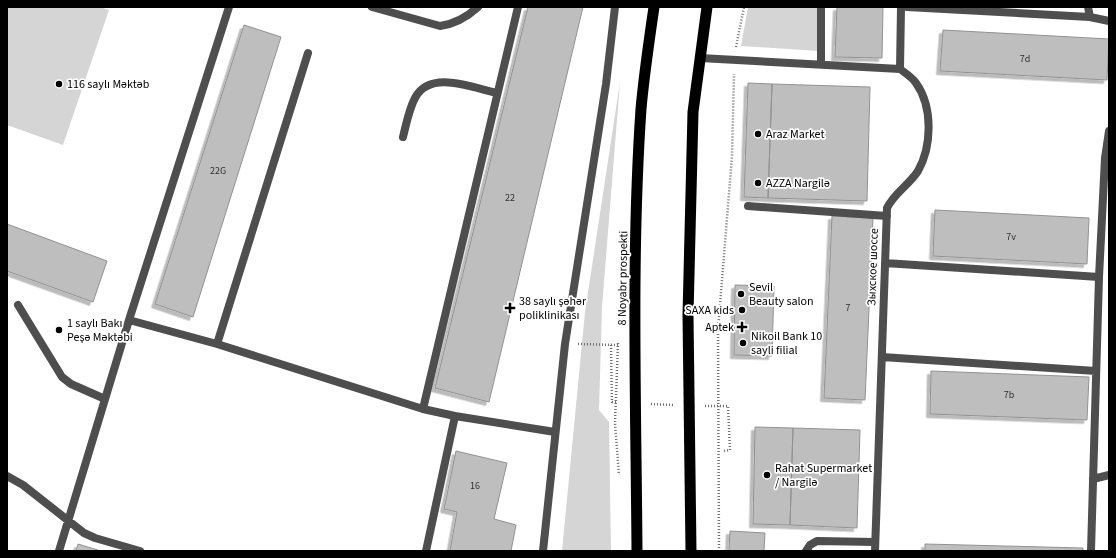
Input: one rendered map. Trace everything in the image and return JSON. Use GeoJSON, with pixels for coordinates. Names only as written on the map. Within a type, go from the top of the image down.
{"type":"FeatureCollection","features":[{"type":"Feature","properties":{"kind":"highway","name":"8 Noyabr prospekti"},"geometry":{"type":"LineString","coordinates":[[636,551],[635,346],[637,191],[641,108],[654,7]]}},
{"type":"Feature","properties":{"kind":"highway"},"geometry":{"type":"LineString","coordinates":[[691,551],[688,315],[693,112],[707,7]]}},
{"type":"Feature","properties":{"kind":"lane"},"geometry":{"type":"LineString","coordinates":[[59,551],[129,320],[229,7]]}},
{"type":"Feature","properties":{"kind":"lane"},"geometry":{"type":"LineString","coordinates":[[372,7],[440,26],[451,24],[470,14],[478,7]]}},
{"type":"Feature","properties":{"kind":"lane"},"geometry":{"type":"LineString","coordinates":[[423,409],[518,7]]}},
{"type":"Feature","properties":{"kind":"lane"},"geometry":{"type":"LineString","coordinates":[[543,551],[565,344],[606,84],[615,7]]}},
{"type":"Feature","properties":{"kind":"lane"},"geometry":{"type":"LineString","coordinates":[[821,7],[821,64]]}},
{"type":"Feature","properties":{"kind":"lane"},"geometry":{"type":"LineString","coordinates":[[700,58],[900,69],[901,7]]}},
{"type":"Feature","properties":{"kind":"lane"},"geometry":{"type":"LineString","coordinates":[[907,7],[1090,17],[1109,21]]}},
{"type":"Feature","properties":{"kind":"lane"},"geometry":{"type":"LineString","coordinates":[[1088,7],[1090,17]]}},
{"type":"Feature","properties":{"kind":"lane"},"geometry":{"type":"LineString","coordinates":[[217,344],[308,53]]}},
{"type":"Feature","properties":{"kind":"lane","name":"Зыхское шоссе"},"geometry":{"type":"LineString","coordinates":[[875,551],[887,208],[891,200],[906,186],[918,171],[925,154],[929,129],[925,103],[916,82],[900,69]]}},
{"type":"Feature","properties":{"kind":"lane"},"geometry":{"type":"LineString","coordinates":[[403,137],[415,98],[425,86],[443,82],[497,93]]}},
{"type":"Feature","properties":{"kind":"lane"},"geometry":{"type":"LineString","coordinates":[[1091,551],[1099,277],[1105,158],[1109,131]]}},
{"type":"Feature","properties":{"kind":"lane"},"geometry":{"type":"LineString","coordinates":[[748,206],[887,216]]}},
{"type":"Feature","properties":{"kind":"lane"},"geometry":{"type":"LineString","coordinates":[[885,263],[1099,277]]}},
{"type":"Feature","properties":{"kind":"lane"},"geometry":{"type":"LineString","coordinates":[[18,305],[62,377],[71,384],[105,399]]}},
{"type":"Feature","properties":{"kind":"lane"},"geometry":{"type":"LineString","coordinates":[[129,320],[217,344],[423,409],[455,416],[555,432]]}},
{"type":"Feature","properties":{"kind":"lane"},"geometry":{"type":"LineString","coordinates":[[882,357],[1096,371]]}},
{"type":"Feature","properties":{"kind":"lane"},"geometry":{"type":"LineString","coordinates":[[426,551],[455,416]]}},
{"type":"Feature","properties":{"kind":"lane"},"geometry":{"type":"LineString","coordinates":[[1093,479],[1109,475]]}},
{"type":"Feature","properties":{"kind":"lane"},"geometry":{"type":"LineString","coordinates":[[7,476],[23,485],[68,522],[95,538],[140,551]]}},
{"type":"Feature","properties":{"kind":"lane"},"geometry":{"type":"LineString","coordinates":[[806,551],[810,545],[817,541],[875,542]]}},
{"type":"Feature","properties":{"kind":"path"},"geometry":{"type":"LineString","coordinates":[[719,551],[718,330],[732,156],[735,60],[744,7]]}},
{"type":"Feature","properties":{"kind":"path"},"geometry":{"type":"LineString","coordinates":[[565,344],[635,346]]}},
{"type":"Feature","properties":{"kind":"path"},"geometry":{"type":"LineString","coordinates":[[611,345],[612,402],[620,403]]}},
{"type":"Feature","properties":{"kind":"path"},"geometry":{"type":"LineString","coordinates":[[643,403],[682,405]]}},
{"type":"Feature","properties":{"kind":"path"},"geometry":{"type":"LineString","coordinates":[[697,405],[728,406],[730,450],[724,450]]}},
{"type":"Feature","properties":{"kind":"shaded area","name":"116 saylı Məktəb"},"geometry":{"type":"Polygon","coordinates":[[[7,7],[100,7],[109,10],[63,145],[7,125],[7,7]]]}},
{"type":"Feature","properties":{"kind":"shaded area"},"geometry":{"type":"Polygon","coordinates":[[[748,7],[820,7],[818,51],[741,46],[748,7]]]}},
{"type":"Feature","properties":{"kind":"shaded area"},"geometry":{"type":"Polygon","coordinates":[[[620,82],[602,307],[599,410],[609,422],[611,551],[562,551],[585,312],[620,82]]]}},
{"type":"Feature","properties":{"kind":"building"},"geometry":{"type":"Polygon","coordinates":[[[528,7],[583,7],[489,402],[435,388],[528,7]]]}},
{"type":"Feature","properties":{"kind":"building"},"geometry":{"type":"Polygon","coordinates":[[[837,7],[883,7],[882,58],[835,57],[837,7]]]}},
{"type":"Feature","properties":{"kind":"building"},"geometry":{"type":"Polygon","coordinates":[[[244,25],[281,37],[193,317],[155,304],[244,25]]]}},
{"type":"Feature","properties":{"kind":"building"},"geometry":{"type":"Polygon","coordinates":[[[943,30],[1109,39],[1107,80],[940,71],[943,30]]]}},
{"type":"Feature","properties":{"kind":"building"},"geometry":{"type":"Polygon","coordinates":[[[748,83],[772,84],[768,198],[744,197],[748,83]]]}},
{"type":"Feature","properties":{"kind":"building"},"geometry":{"type":"Polygon","coordinates":[[[772,84],[870,87],[867,201],[768,198],[772,84]]]}},
{"type":"Feature","properties":{"kind":"building"},"geometry":{"type":"Polygon","coordinates":[[[935,210],[1089,218],[1087,264],[933,256],[935,210]]]}},
{"type":"Feature","properties":{"kind":"building"},"geometry":{"type":"Polygon","coordinates":[[[832,216],[873,218],[865,400],[824,398],[832,216]]]}},
{"type":"Feature","properties":{"kind":"building"},"geometry":{"type":"Polygon","coordinates":[[[7,224],[107,261],[93,302],[7,271],[7,224]]]}},
{"type":"Feature","properties":{"kind":"building"},"geometry":{"type":"Polygon","coordinates":[[[735,285],[774,286],[772,356],[734,355],[735,285]]]}},
{"type":"Feature","properties":{"kind":"building"},"geometry":{"type":"Polygon","coordinates":[[[931,371],[1089,377],[1087,420],[930,414],[931,371]]]}},
{"type":"Feature","properties":{"kind":"building"},"geometry":{"type":"Polygon","coordinates":[[[755,427],[793,428],[790,525],[753,524],[755,427]]]}},
{"type":"Feature","properties":{"kind":"building"},"geometry":{"type":"Polygon","coordinates":[[[793,428],[860,430],[857,528],[790,525],[793,428]]]}},
{"type":"Feature","properties":{"kind":"building"},"geometry":{"type":"Polygon","coordinates":[[[456,451],[507,463],[494,519],[516,525],[511,551],[450,551],[457,512],[444,509],[456,451]]]}},
{"type":"Feature","properties":{"kind":"building"},"geometry":{"type":"Polygon","coordinates":[[[730,531],[765,533],[764,551],[729,551],[730,531]]]}},
{"type":"Feature","properties":{"kind":"building"},"geometry":{"type":"Polygon","coordinates":[[[78,544],[101,551],[76,551],[78,544]]]}},
{"type":"Feature","properties":{"kind":"building"},"geometry":{"type":"Polygon","coordinates":[[[925,544],[1083,548],[1083,551],[925,551],[925,544]]]}},
{"type":"Feature","properties":{"kind":"place","name":"116 saylı Məktəb"},"geometry":{"type":"Point","coordinates":[59,84]}},
{"type":"Feature","properties":{"kind":"place","name":"Araz Market"},"geometry":{"type":"Point","coordinates":[758,134]}},
{"type":"Feature","properties":{"kind":"place","name":"AZZA Nargilə"},"geometry":{"type":"Point","coordinates":[758,183]}},
{"type":"Feature","properties":{"kind":"place","name":"Sevil Beauty salon"},"geometry":{"type":"Point","coordinates":[741,294]}},
{"type":"Feature","properties":{"kind":"place","name":"38 saylı şəhər poliklinikası"},"geometry":{"type":"Point","coordinates":[510,308]}},
{"type":"Feature","properties":{"kind":"place","name":"SAXA kids"},"geometry":{"type":"Point","coordinates":[742,310]}},
{"type":"Feature","properties":{"kind":"place","name":"Aptek"},"geometry":{"type":"Point","coordinates":[742,327]}},
{"type":"Feature","properties":{"kind":"place","name":"1 saylı Bakı Peşə Məktəbi"},"geometry":{"type":"Point","coordinates":[59,330]}},
{"type":"Feature","properties":{"kind":"place","name":"Nikoil Bank 10 sayli filial"},"geometry":{"type":"Point","coordinates":[743,343]}},
{"type":"Feature","properties":{"kind":"place","name":"Rahat Supermarket / Nargilə"},"geometry":{"type":"Point","coordinates":[767,475]}}]}
